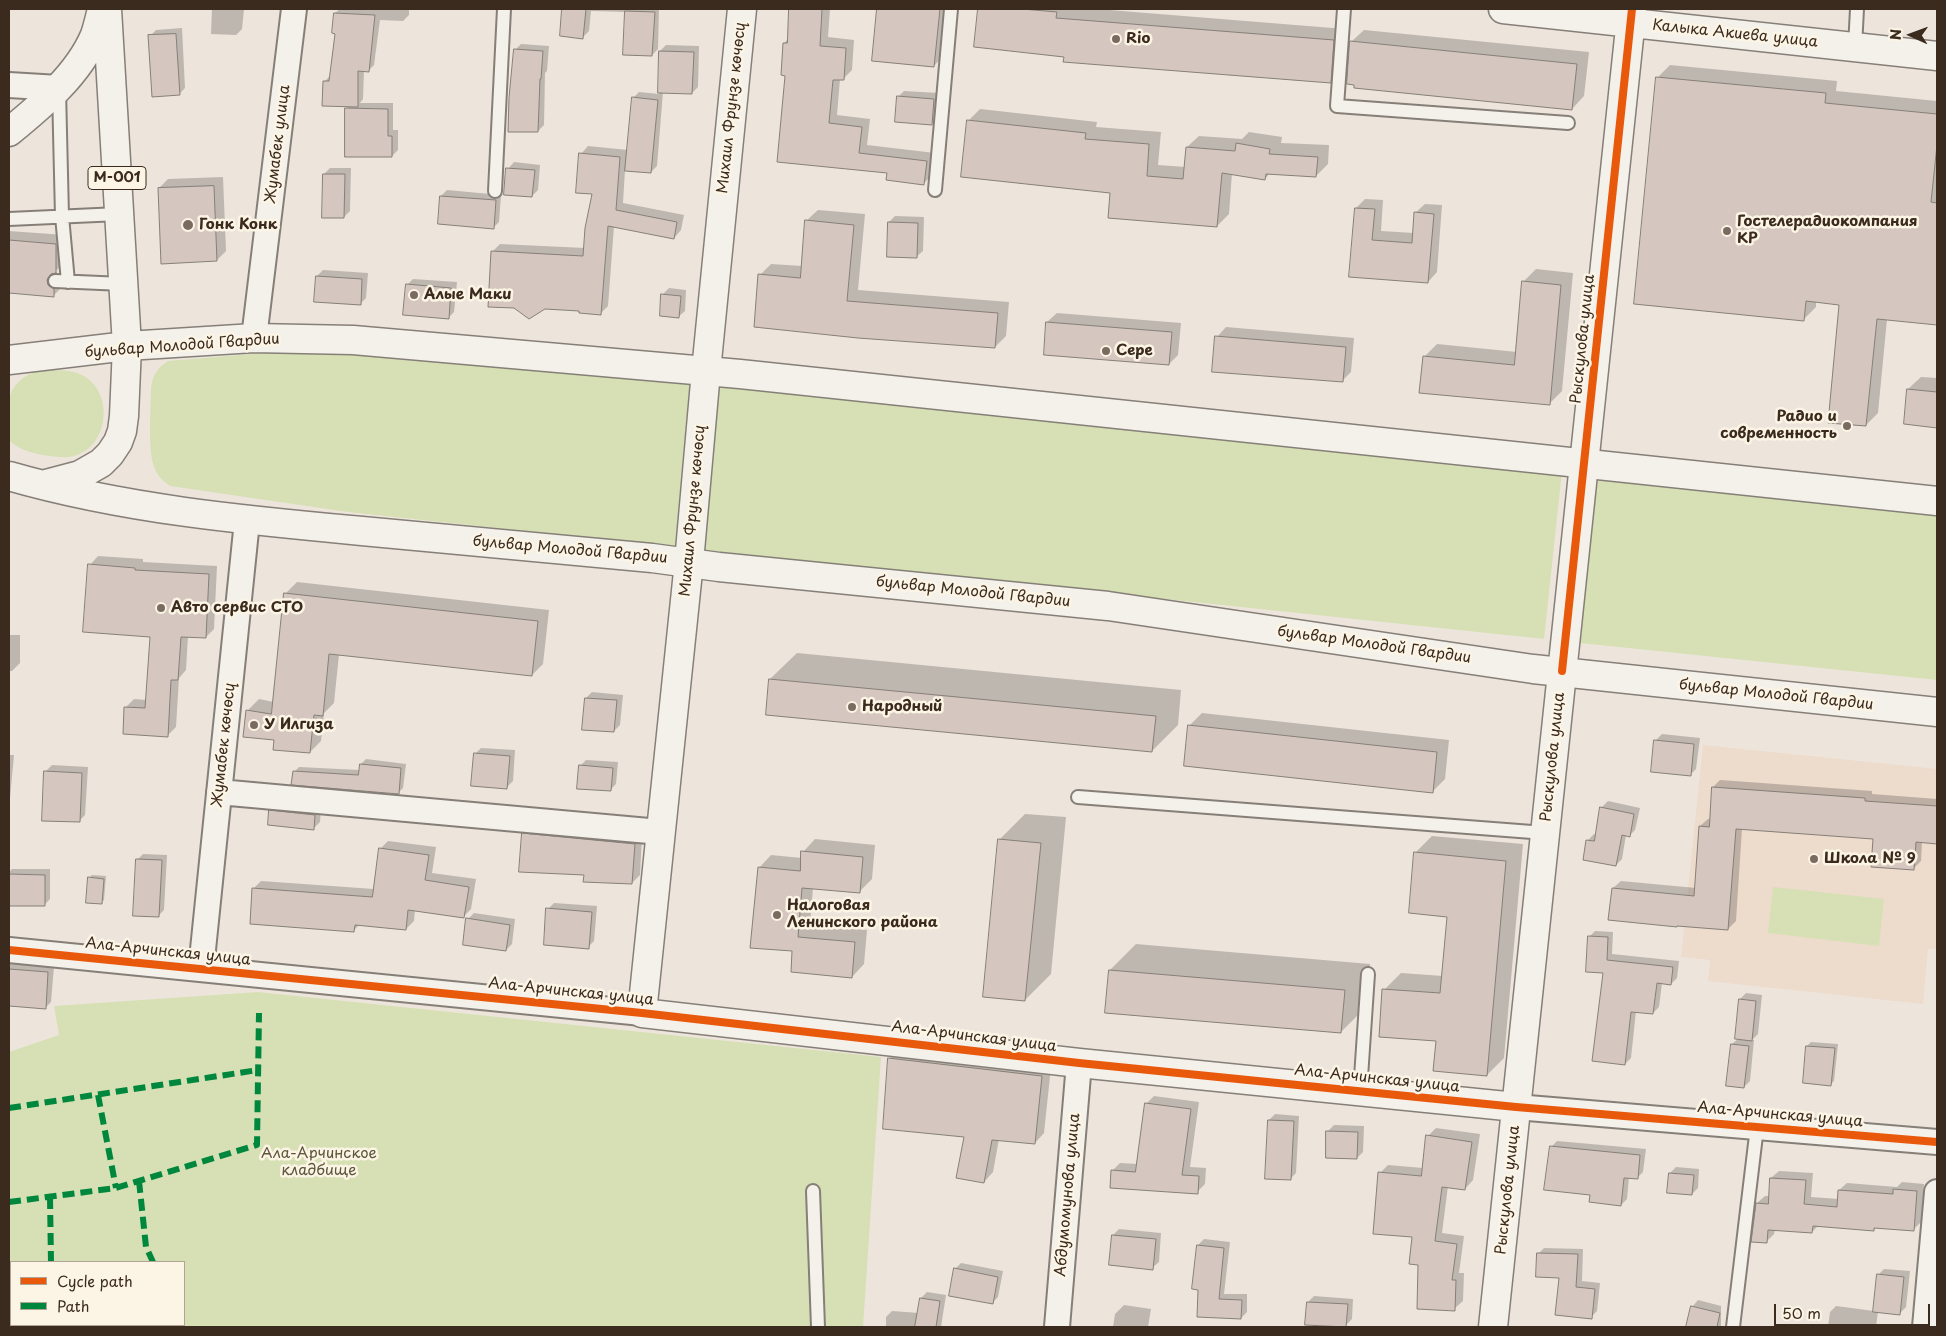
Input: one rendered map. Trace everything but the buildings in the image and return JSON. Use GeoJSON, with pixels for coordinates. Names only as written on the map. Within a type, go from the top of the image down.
{"type":"FeatureCollection","features":[{"type":"Feature","properties":{"kind":"main road"},"geometry":{"type":"LineString","coordinates":[[9,132],[59,88],[78,63],[94,36],[102,9]]}},
{"type":"Feature","properties":{"kind":"main road","name":"М-001"},"geometry":{"type":"LineString","coordinates":[[23,482],[80,475],[101,463],[110,454],[118,442],[122,431],[127,346],[107,9]]}},
{"type":"Feature","properties":{"kind":"main road","name":"Михаил Фрунзе көчөсү"},"geometry":{"type":"LineString","coordinates":[[642,1013],[689,562],[742,9]]}},
{"type":"Feature","properties":{"kind":"main road","name":"Калыка Акиева улица"},"geometry":{"type":"LineString","coordinates":[[1503,9],[1632,16],[1855,47],[1937,56]]}},
{"type":"Feature","properties":{"kind":"main road","name":"Рыскулова улица"},"geometry":{"type":"LineString","coordinates":[[1494,1327],[1632,16]]}},
{"type":"Feature","properties":{"kind":"main road","name":"бульвар Молодой Гвардии"},"geometry":{"type":"LineString","coordinates":[[11,361],[127,346],[254,338],[352,340],[706,371],[1937,501]]}},
{"type":"Feature","properties":{"kind":"main road"},"geometry":{"type":"LineString","coordinates":[[9,464],[23,482]]}},
{"type":"Feature","properties":{"kind":"main road","name":"бульвар Молодой Гвардии"},"geometry":{"type":"LineString","coordinates":[[23,482],[161,510],[247,521],[689,562],[719,567],[1108,606],[1523,667],[1937,712]]}},
{"type":"Feature","properties":{"kind":"main road","name":"Ала-Арчинская улица"},"geometry":{"type":"LineString","coordinates":[[642,1013],[1079,1063],[1516,1107]]}},
{"type":"Feature","properties":{"kind":"street","name":"Жумабек улица"},"geometry":{"type":"LineString","coordinates":[[254,338],[294,9]]}},
{"type":"Feature","properties":{"kind":"street"},"geometry":{"type":"LineString","coordinates":[[9,85],[59,88]]}},
{"type":"Feature","properties":{"kind":"street","name":"Жумабек көчөсү"},"geometry":{"type":"LineString","coordinates":[[201,969],[247,521]]}},
{"type":"Feature","properties":{"kind":"street"},"geometry":{"type":"LineString","coordinates":[[219,792],[660,832]]}},
{"type":"Feature","properties":{"kind":"street","name":"Ала-Арчинская улица"},"geometry":{"type":"LineString","coordinates":[[9,950],[642,1013]]}},
{"type":"Feature","properties":{"kind":"street","name":"Абдумомунова улица"},"geometry":{"type":"LineString","coordinates":[[1057,1327],[1079,1063]]}},
{"type":"Feature","properties":{"kind":"street","name":"Ала-Арчинская улица"},"geometry":{"type":"LineString","coordinates":[[1516,1107],[1937,1142]]}},
{"type":"Feature","properties":{"kind":"street"},"geometry":{"type":"LineString","coordinates":[[1925,1327],[1937,1192]]}},
{"type":"Feature","properties":{"kind":"lane"},"geometry":{"type":"LineString","coordinates":[[495,190],[504,9]]}},
{"type":"Feature","properties":{"kind":"lane"},"geometry":{"type":"LineString","coordinates":[[935,190],[951,9]]}},
{"type":"Feature","properties":{"kind":"lane"},"geometry":{"type":"LineString","coordinates":[[1344,9],[1337,106],[1568,123]]}},
{"type":"Feature","properties":{"kind":"lane"},"geometry":{"type":"LineString","coordinates":[[1855,47],[1857,9]]}},
{"type":"Feature","properties":{"kind":"lane"},"geometry":{"type":"LineString","coordinates":[[59,88],[62,216],[68,282]]}},
{"type":"Feature","properties":{"kind":"lane"},"geometry":{"type":"LineString","coordinates":[[9,218],[119,214]]}},
{"type":"Feature","properties":{"kind":"lane"},"geometry":{"type":"LineString","coordinates":[[55,281],[123,284]]}},
{"type":"Feature","properties":{"kind":"lane"},"geometry":{"type":"LineString","coordinates":[[1078,797],[1545,833]]}},
{"type":"Feature","properties":{"kind":"lane"},"geometry":{"type":"LineString","coordinates":[[1360,1092],[1368,974]]}},
{"type":"Feature","properties":{"kind":"lane"},"geometry":{"type":"LineString","coordinates":[[1733,1327],[1757,1127]]}},
{"type":"Feature","properties":{"kind":"lane"},"geometry":{"type":"LineString","coordinates":[[813,1191],[818,1327]]}},
{"type":"Feature","properties":{"kind":"shaded area","name":"Школа № 9"},"geometry":{"type":"Polygon","coordinates":[[[1703,745],[1937,769],[1937,949],[1928,949],[1923,1004],[1708,981],[1710,960],[1681,957],[1703,745]]]}},
{"type":"Feature","properties":{"kind":"green space"},"geometry":{"type":"Polygon","coordinates":[[[311,349],[690,378],[675,547],[348,512],[170,486],[159,477],[151,452],[150,418],[151,387],[154,375],[161,366],[168,361],[311,349]]]}},
{"type":"Feature","properties":{"kind":"green space"},"geometry":{"type":"Polygon","coordinates":[[[40,370],[62,370],[82,375],[93,383],[100,394],[104,419],[101,431],[95,442],[86,451],[70,457],[43,455],[20,448],[9,440],[9,406],[13,389],[27,375],[40,370]]]}},
{"type":"Feature","properties":{"kind":"green space"},"geometry":{"type":"Polygon","coordinates":[[[719,381],[1562,471],[1544,639],[701,550],[719,381]]]}},
{"type":"Feature","properties":{"kind":"green space"},"geometry":{"type":"Polygon","coordinates":[[[1598,474],[1937,510],[1937,680],[1580,643],[1598,474]]]}},
{"type":"Feature","properties":{"kind":"green space"},"geometry":{"type":"Polygon","coordinates":[[[1773,887],[1884,899],[1879,946],[1768,933],[1773,887]]]}},
{"type":"Feature","properties":{"kind":"green space","name":"Ала-Арчинское кладбище"},"geometry":{"type":"Polygon","coordinates":[[[258,992],[881,1057],[863,1327],[9,1327],[9,1052],[59,1035],[54,1006],[258,992]]]}},
{"type":"Feature","properties":{"kind":"marked path"},"geometry":{"type":"LineString","coordinates":[[9,1202],[116,1188],[257,1145],[259,1013]]}},
{"type":"Feature","properties":{"kind":"marked path"},"geometry":{"type":"LineString","coordinates":[[9,1108],[258,1070]]}},
{"type":"Feature","properties":{"kind":"marked path"},"geometry":{"type":"LineString","coordinates":[[98,1095],[116,1188]]}},
{"type":"Feature","properties":{"kind":"marked path"},"geometry":{"type":"LineString","coordinates":[[139,1181],[146,1247],[153,1261]]}},
{"type":"Feature","properties":{"kind":"marked path"},"geometry":{"type":"LineString","coordinates":[[50,1197],[51,1261]]}},
{"type":"Feature","properties":{"kind":"cycle path"},"geometry":{"type":"LineString","coordinates":[[1562,671],[1632,9]]}},
{"type":"Feature","properties":{"kind":"cycle path"},"geometry":{"type":"LineString","coordinates":[[9,950],[642,1013],[1079,1063],[1516,1107],[1937,1142]]}},
{"type":"Feature","properties":{"kind":"place","name":"Rio"},"geometry":{"type":"Point","coordinates":[1116,39]}},
{"type":"Feature","properties":{"kind":"place","name":"Гонк Конк"},"geometry":{"type":"Point","coordinates":[188,225]}},
{"type":"Feature","properties":{"kind":"place","name":"Гостелерадиокомпания КР"},"geometry":{"type":"Point","coordinates":[1727,231]}},
{"type":"Feature","properties":{"kind":"place","name":"Алые Маки"},"geometry":{"type":"Point","coordinates":[414,295]}},
{"type":"Feature","properties":{"kind":"place","name":"Сере"},"geometry":{"type":"Point","coordinates":[1106,351]}},
{"type":"Feature","properties":{"kind":"place","name":"Радио и современность"},"geometry":{"type":"Point","coordinates":[1847,426]}},
{"type":"Feature","properties":{"kind":"place","name":"Авто сервис СТО"},"geometry":{"type":"Point","coordinates":[161,608]}},
{"type":"Feature","properties":{"kind":"place","name":"Народный"},"geometry":{"type":"Point","coordinates":[852,707]}},
{"type":"Feature","properties":{"kind":"place","name":"У Илгиза"},"geometry":{"type":"Point","coordinates":[254,725]}},
{"type":"Feature","properties":{"kind":"place","name":"Школа № 9"},"geometry":{"type":"Point","coordinates":[1814,859]}},
{"type":"Feature","properties":{"kind":"place","name":"Налоговая Ленинского района"},"geometry":{"type":"Point","coordinates":[777,915]}}]}
